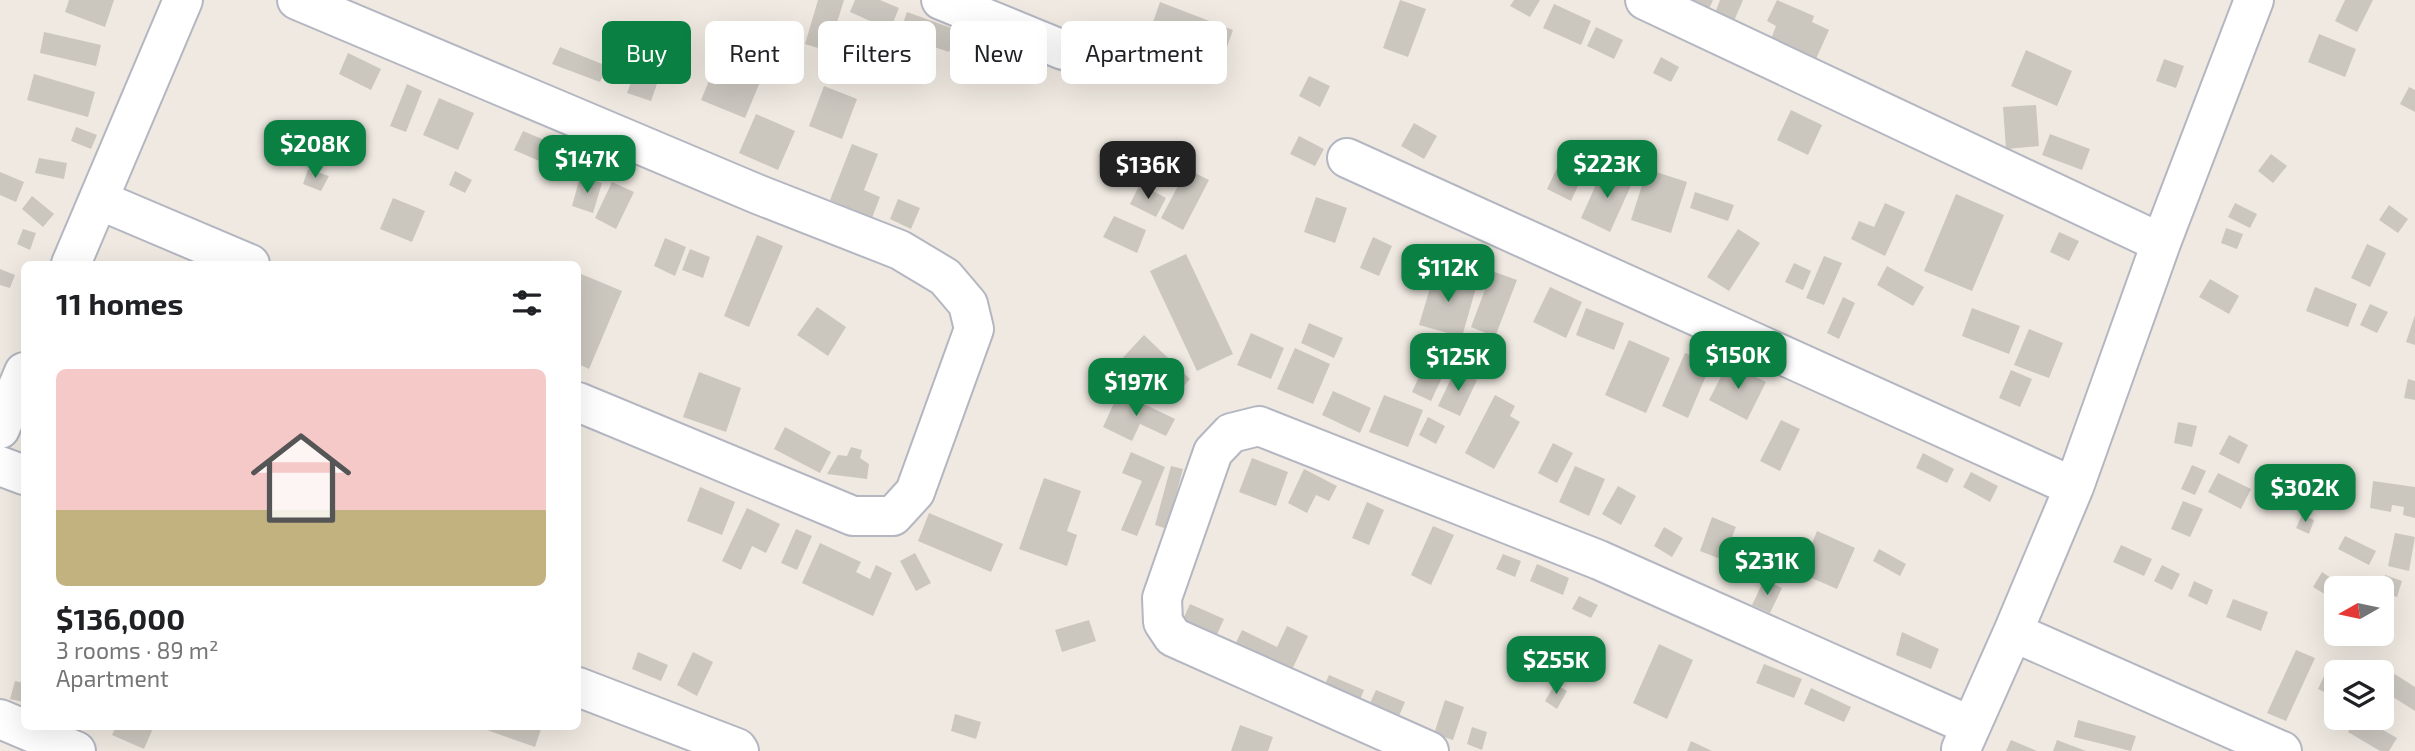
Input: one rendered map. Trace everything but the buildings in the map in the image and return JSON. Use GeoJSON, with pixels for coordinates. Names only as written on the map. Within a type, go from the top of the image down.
{"type":"FeatureCollection","features":[{"type":"Feature","properties":{"kind":"street"},"geometry":{"type":"LineString","coordinates":[[72,261],[183,0]]}},
{"type":"Feature","properties":{"kind":"street"},"geometry":{"type":"LineString","coordinates":[[297,0],[733,184],[900,250],[945,277],[968,304],[974,329],[915,492],[892,516],[853,516],[581,403]]}},
{"type":"Feature","properties":{"kind":"street"},"geometry":{"type":"LineString","coordinates":[[941,0],[1061,49]]}},
{"type":"Feature","properties":{"kind":"street"},"geometry":{"type":"LineString","coordinates":[[1645,0],[2161,243]]}},
{"type":"Feature","properties":{"kind":"street"},"geometry":{"type":"LineString","coordinates":[[1429,751],[1174,637],[1163,622],[1162,598],[1213,452],[1231,433],[1259,426],[1587,555],[1966,739],[2074,487],[2247,2]]}},
{"type":"Feature","properties":{"kind":"street"},"geometry":{"type":"LineString","coordinates":[[1348,158],[2074,487]]}},
{"type":"Feature","properties":{"kind":"street"},"geometry":{"type":"LineString","coordinates":[[99,200],[243,261]]}},
{"type":"Feature","properties":{"kind":"street"},"geometry":{"type":"LineString","coordinates":[[0,429],[21,379]]}},
{"type":"Feature","properties":{"kind":"street"},"geometry":{"type":"LineString","coordinates":[[0,466],[21,474]]}},
{"type":"Feature","properties":{"kind":"street"},"geometry":{"type":"LineString","coordinates":[[2013,632],[2282,751]]}},
{"type":"Feature","properties":{"kind":"street"},"geometry":{"type":"LineString","coordinates":[[581,688],[739,751]]}},
{"type":"Feature","properties":{"kind":"street"},"geometry":{"type":"LineString","coordinates":[[0,719],[21,728]]}},
{"type":"Feature","properties":{"kind":"street"},"geometry":{"type":"LineString","coordinates":[[26,730],[76,751]]}}]}
